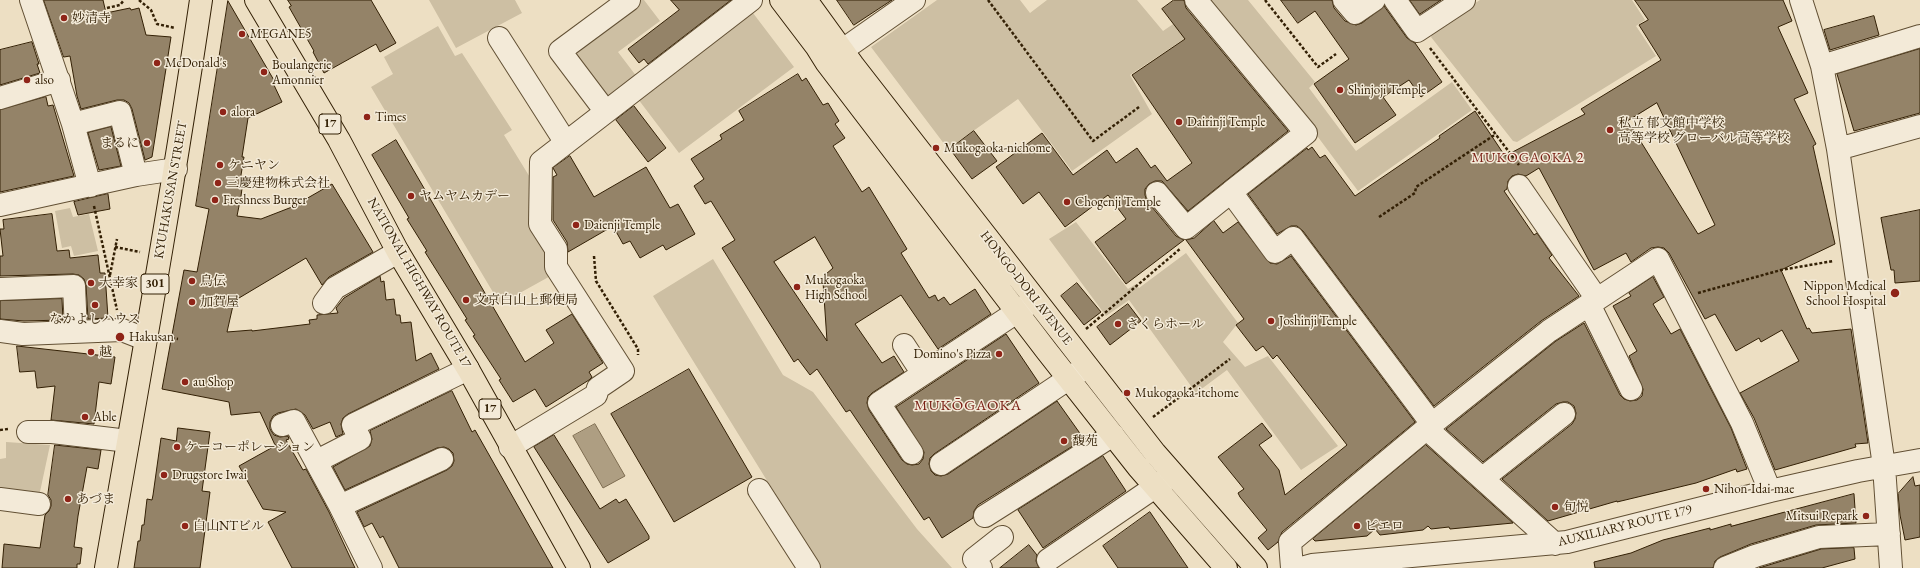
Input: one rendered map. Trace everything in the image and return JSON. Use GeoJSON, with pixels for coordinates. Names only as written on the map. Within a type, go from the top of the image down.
{"type":"FeatureCollection","features":[{"type":"Feature","properties":{"kind":"main road","name":"KYUHAKUSAN STREET"},"geometry":{"type":"LineString","coordinates":[[106,568],[176,169],[202,0]]}},
{"type":"Feature","properties":{"kind":"main road","name":"NATIONAL HIGHWAY ROUTE 17"},"geometry":{"type":"LineString","coordinates":[[256,0],[339,140],[398,252],[468,369],[510,447],[579,568]]}},
{"type":"Feature","properties":{"kind":"main road","name":"HONGO-DORI AVENUE"},"geometry":{"type":"LineString","coordinates":[[781,0],[816,46],[835,56],[1035,300],[1174,474],[1256,568]]}},
{"type":"Feature","properties":{"kind":"main road","name":"HONGO-DORI AVENUE"},"geometry":{"type":"LineString","coordinates":[[806,0],[835,56],[1017,312],[1155,487],[1226,568]]}},
{"type":"Feature","properties":{"kind":"street"},"geometry":{"type":"LineString","coordinates":[[31,0],[73,124],[90,186]]}},
{"type":"Feature","properties":{"kind":"street"},"geometry":{"type":"LineString","coordinates":[[606,112],[560,51],[629,0]]}},
{"type":"Feature","properties":{"kind":"street"},"geometry":{"type":"LineString","coordinates":[[510,447],[596,395],[598,388],[623,371],[556,267],[556,249],[540,224],[542,162],[751,0]]}},
{"type":"Feature","properties":{"kind":"street"},"geometry":{"type":"LineString","coordinates":[[835,56],[914,0]]}},
{"type":"Feature","properties":{"kind":"street"},"geometry":{"type":"LineString","coordinates":[[1157,193],[1186,228],[1306,133],[1196,0]]}},
{"type":"Feature","properties":{"kind":"street"},"geometry":{"type":"LineString","coordinates":[[1344,0],[1354,12],[1374,0]]}},
{"type":"Feature","properties":{"kind":"street"},"geometry":{"type":"LineString","coordinates":[[1395,0],[1417,31],[1464,0]]}},
{"type":"Feature","properties":{"kind":"street"},"geometry":{"type":"LineString","coordinates":[[1801,0],[1822,66],[1838,149],[1884,466],[1891,568]]}},
{"type":"Feature","properties":{"kind":"street"},"geometry":{"type":"LineString","coordinates":[[1822,66],[1920,36]]}},
{"type":"Feature","properties":{"kind":"street"},"geometry":{"type":"LineString","coordinates":[[499,38],[566,143]]}},
{"type":"Feature","properties":{"kind":"street"},"geometry":{"type":"LineString","coordinates":[[0,98],[59,80]]}},
{"type":"Feature","properties":{"kind":"street"},"geometry":{"type":"LineString","coordinates":[[73,124],[120,112],[136,175]]}},
{"type":"Feature","properties":{"kind":"street"},"geometry":{"type":"LineString","coordinates":[[1838,149],[1920,126]]}},
{"type":"Feature","properties":{"kind":"street"},"geometry":{"type":"LineString","coordinates":[[0,205],[136,175],[176,169]]}},
{"type":"Feature","properties":{"kind":"street"},"geometry":{"type":"LineString","coordinates":[[1519,186],[1593,301],[1631,389]]}},
{"type":"Feature","properties":{"kind":"street"},"geometry":{"type":"LineString","coordinates":[[1231,192],[1276,252],[1293,238],[1429,427],[1555,544]]}},
{"type":"Feature","properties":{"kind":"street"},"geometry":{"type":"LineString","coordinates":[[324,303],[335,288],[398,252]]}},
{"type":"Feature","properties":{"kind":"street"},"geometry":{"type":"LineString","coordinates":[[1292,568],[1290,542],[1549,330],[1658,259],[1742,423],[1770,491]]}},
{"type":"Feature","properties":{"kind":"street"},"geometry":{"type":"LineString","coordinates":[[0,288],[74,286],[76,332]]}},
{"type":"Feature","properties":{"kind":"street"},"geometry":{"type":"LineString","coordinates":[[912,452],[879,403],[1035,300]]}},
{"type":"Feature","properties":{"kind":"street"},"geometry":{"type":"LineString","coordinates":[[0,331],[23,334],[122,330],[145,339]]}},
{"type":"Feature","properties":{"kind":"street"},"geometry":{"type":"LineString","coordinates":[[904,345],[923,374]]}},
{"type":"Feature","properties":{"kind":"street"},"geometry":{"type":"LineString","coordinates":[[941,464],[1087,366]]}},
{"type":"Feature","properties":{"kind":"street"},"geometry":{"type":"LineString","coordinates":[[317,461],[360,439],[353,425],[468,369]]}},
{"type":"Feature","properties":{"kind":"street"},"geometry":{"type":"LineString","coordinates":[[1483,478],[1564,414]]}},
{"type":"Feature","properties":{"kind":"street"},"geometry":{"type":"LineString","coordinates":[[282,425],[294,421],[317,461],[371,568]]}},
{"type":"Feature","properties":{"kind":"street"},"geometry":{"type":"LineString","coordinates":[[28,432],[52,432],[128,441]]}},
{"type":"Feature","properties":{"kind":"street"},"geometry":{"type":"LineString","coordinates":[[985,516],[1113,435]]}},
{"type":"Feature","properties":{"kind":"street"},"geometry":{"type":"LineString","coordinates":[[340,506],[442,459]]}},
{"type":"Feature","properties":{"kind":"street","name":"AUXILIARY ROUTE 179"},"geometry":{"type":"LineString","coordinates":[[1301,568],[1312,565],[1440,561],[1555,544],[1770,491],[1884,466],[1920,460]]}},
{"type":"Feature","properties":{"kind":"street"},"geometry":{"type":"LineString","coordinates":[[1048,560],[1174,474]]}},
{"type":"Feature","properties":{"kind":"street"},"geometry":{"type":"LineString","coordinates":[[759,490],[809,568]]}},
{"type":"Feature","properties":{"kind":"street"},"geometry":{"type":"LineString","coordinates":[[0,499],[39,504]]}},
{"type":"Feature","properties":{"kind":"street"},"geometry":{"type":"LineString","coordinates":[[1725,568],[1755,556],[1819,537],[1888,534]]}},
{"type":"Feature","properties":{"kind":"street"},"geometry":{"type":"LineString","coordinates":[[980,568],[974,559],[1002,537]]}},
{"type":"Feature","properties":{"kind":"path"},"geometry":{"type":"LineString","coordinates":[[107,8],[120,5],[124,0]]}},
{"type":"Feature","properties":{"kind":"path"},"geometry":{"type":"LineString","coordinates":[[139,0],[151,10],[157,24],[179,29]]}},
{"type":"Feature","properties":{"kind":"path"},"geometry":{"type":"LineString","coordinates":[[988,0],[1093,141],[1139,107]]}},
{"type":"Feature","properties":{"kind":"path"},"geometry":{"type":"LineString","coordinates":[[1265,0],[1318,67],[1336,54]]}},
{"type":"Feature","properties":{"kind":"path"},"geometry":{"type":"LineString","coordinates":[[1417,31],[1529,178],[1519,186]]}},
{"type":"Feature","properties":{"kind":"path"},"geometry":{"type":"LineString","coordinates":[[1379,217],[1415,193],[1416,187],[1496,134]]}},
{"type":"Feature","properties":{"kind":"path"},"geometry":{"type":"LineString","coordinates":[[90,186],[122,330]]}},
{"type":"Feature","properties":{"kind":"path"},"geometry":{"type":"LineString","coordinates":[[1069,344],[1185,245],[1186,228]]}},
{"type":"Feature","properties":{"kind":"path"},"geometry":{"type":"LineString","coordinates":[[110,277],[117,239]]}},
{"type":"Feature","properties":{"kind":"path"},"geometry":{"type":"LineString","coordinates":[[116,247],[140,252]]}},
{"type":"Feature","properties":{"kind":"path"},"geometry":{"type":"LineString","coordinates":[[594,256],[596,281],[638,349],[639,359]]}},
{"type":"Feature","properties":{"kind":"path"},"geometry":{"type":"LineString","coordinates":[[1679,299],[1727,283],[1781,270],[1853,258]]}},
{"type":"Feature","properties":{"kind":"path"},"geometry":{"type":"LineString","coordinates":[[166,337],[178,339]]}},
{"type":"Feature","properties":{"kind":"path"},"geometry":{"type":"LineString","coordinates":[[1152,417],[1230,359]]}},
{"type":"Feature","properties":{"kind":"shaded area"},"geometry":{"type":"Polygon","coordinates":[[[429,0],[515,0],[522,13],[456,48],[429,0]]]}},
{"type":"Feature","properties":{"kind":"shaded area"},"geometry":{"type":"Polygon","coordinates":[[[637,0],[644,0],[660,21],[618,52],[637,77],[604,101],[567,52],[637,0]]]}},
{"type":"Feature","properties":{"kind":"shaded area"},"geometry":{"type":"Polygon","coordinates":[[[937,0],[1020,0],[1030,13],[1047,0],[1137,0],[1163,31],[1185,16],[1196,31],[1130,75],[1152,114],[1072,171],[1018,99],[948,149],[871,47],[937,0]]]}},
{"type":"Feature","properties":{"kind":"shaded area"},"geometry":{"type":"Polygon","coordinates":[[[1203,0],[1248,0],[1315,82],[1309,88],[1356,151],[1452,82],[1472,110],[1358,191],[1315,133],[1203,0]]]}},
{"type":"Feature","properties":{"kind":"shaded area"},"geometry":{"type":"Polygon","coordinates":[[[1480,0],[1632,0],[1645,20],[1636,26],[1656,56],[1517,142],[1513,141],[1431,37],[1434,29],[1480,0]]]}},
{"type":"Feature","properties":{"kind":"shaded area"},"geometry":{"type":"Polygon","coordinates":[[[753,13],[794,67],[679,153],[638,99],[753,13]]]}},
{"type":"Feature","properties":{"kind":"shaded area"},"geometry":{"type":"Polygon","coordinates":[[[438,26],[455,56],[462,53],[512,130],[504,135],[531,179],[552,251],[554,274],[500,304],[371,87],[393,74],[384,57],[438,26]]]}},
{"type":"Feature","properties":{"kind":"shaded area"},"geometry":{"type":"Polygon","coordinates":[[[70,208],[73,217],[89,214],[98,251],[74,256],[71,246],[62,248],[55,211],[70,208]]]}},
{"type":"Feature","properties":{"kind":"shaded area"},"geometry":{"type":"Polygon","coordinates":[[[1076,222],[1128,289],[1136,284],[1139,288],[1186,253],[1238,323],[1223,342],[1245,367],[1268,356],[1338,446],[1301,470],[1227,370],[1196,393],[1129,300],[1106,316],[1049,239],[1076,222]]]}},
{"type":"Feature","properties":{"kind":"shaded area"},"geometry":{"type":"Polygon","coordinates":[[[713,259],[783,375],[813,392],[917,529],[952,568],[821,568],[653,296],[713,259]]]}},
{"type":"Feature","properties":{"kind":"shaded area"},"geometry":{"type":"Polygon","coordinates":[[[595,424],[625,476],[603,488],[573,436],[595,424]]]}},
{"type":"Feature","properties":{"kind":"shaded area"},"geometry":{"type":"Polygon","coordinates":[[[6,442],[50,445],[38,501],[0,493],[0,459],[6,458],[6,442]]]}},
{"type":"Feature","properties":{"kind":"building"},"geometry":{"type":"Polygon","coordinates":[[[44,0],[103,0],[106,13],[130,8],[131,10],[139,8],[146,35],[171,37],[152,157],[145,160],[132,109],[129,103],[124,100],[117,100],[81,109],[77,96],[70,56],[64,57],[44,0]]]}},
{"type":"Feature","properties":{"kind":"building"},"geometry":{"type":"Polygon","coordinates":[[[288,0],[371,0],[396,43],[380,52],[376,44],[324,73],[313,52],[314,51],[289,7],[291,6],[288,0]]]}},
{"type":"Feature","properties":{"kind":"building"},"geometry":{"type":"Polygon","coordinates":[[[671,0],[731,0],[648,64],[644,59],[639,63],[628,49],[679,10],[671,0]]]}},
{"type":"Feature","properties":{"kind":"building"},"geometry":{"type":"Polygon","coordinates":[[[837,0],[892,0],[854,25],[837,0]]]}},
{"type":"Feature","properties":{"kind":"building"},"geometry":{"type":"Polygon","coordinates":[[[1174,0],[1184,0],[1186,8],[1288,131],[1188,211],[1162,181],[1155,181],[1149,184],[1145,189],[1147,201],[1176,236],[1184,240],[1126,284],[1095,242],[1126,219],[1108,195],[1065,227],[1039,192],[1023,204],[996,167],[1042,133],[1073,175],[1107,150],[1116,163],[1137,148],[1151,168],[1155,165],[1167,181],[1192,163],[1132,75],[1185,39],[1162,9],[1174,0]]]}},
{"type":"Feature","properties":{"kind":"building"},"geometry":{"type":"Polygon","coordinates":[[[1281,0],[1332,0],[1334,8],[1345,21],[1356,25],[1362,23],[1384,6],[1407,38],[1415,43],[1442,82],[1421,97],[1409,80],[1383,97],[1396,115],[1355,143],[1314,84],[1349,59],[1315,11],[1298,23],[1281,0]]]}},
{"type":"Feature","properties":{"kind":"building"},"geometry":{"type":"Polygon","coordinates":[[[1410,0],[1441,0],[1420,14],[1410,0]]]}},
{"type":"Feature","properties":{"kind":"building"},"geometry":{"type":"Polygon","coordinates":[[[1635,0],[1783,0],[1792,21],[1778,27],[1808,93],[1794,99],[1816,144],[1813,146],[1835,244],[1781,270],[1807,329],[1809,328],[1812,333],[1851,329],[1868,443],[1855,444],[1856,447],[1775,470],[1754,418],[1740,393],[1799,361],[1782,330],[1761,342],[1759,338],[1736,351],[1715,314],[1705,319],[1669,253],[1664,248],[1651,248],[1631,262],[1626,253],[1594,270],[1539,168],[1526,176],[1518,174],[1512,176],[1508,181],[1507,189],[1504,191],[1534,235],[1537,233],[1552,255],[1549,258],[1579,296],[1541,321],[1434,406],[1303,231],[1297,226],[1291,226],[1277,234],[1248,194],[1307,148],[1308,150],[1312,147],[1320,158],[1325,155],[1355,196],[1440,138],[1439,136],[1475,111],[1505,156],[1585,114],[1581,109],[1661,60],[1639,25],[1648,20],[1635,0]],[[1657,103],[1628,121],[1698,234],[1715,225],[1657,103]]]}},
{"type":"Feature","properties":{"kind":"building"},"geometry":{"type":"Polygon","coordinates":[[[228,1],[275,82],[273,83],[282,102],[248,118],[240,181],[243,181],[237,216],[261,219],[292,207],[332,184],[373,252],[329,277],[322,285],[306,258],[234,301],[227,332],[252,331],[310,324],[309,320],[317,319],[317,315],[338,313],[336,308],[344,298],[380,276],[381,282],[384,281],[386,300],[394,299],[396,315],[400,315],[401,323],[411,322],[416,361],[431,353],[439,369],[348,414],[343,418],[341,424],[343,434],[336,437],[330,422],[313,429],[305,415],[296,409],[278,413],[273,416],[270,422],[270,429],[274,435],[280,437],[288,436],[289,439],[286,440],[303,470],[306,469],[329,512],[355,568],[292,568],[268,522],[286,512],[263,509],[239,466],[282,442],[275,445],[260,412],[231,415],[229,402],[162,389],[184,270],[197,272],[209,209],[196,206],[228,1]]]}},
{"type":"Feature","properties":{"kind":"building"},"geometry":{"type":"Polygon","coordinates":[[[1874,16],[1879,35],[1830,50],[1824,30],[1874,16]]]}},
{"type":"Feature","properties":{"kind":"building"},"geometry":{"type":"Polygon","coordinates":[[[32,42],[39,64],[37,64],[40,73],[0,85],[0,50],[32,42]]]}},
{"type":"Feature","properties":{"kind":"building"},"geometry":{"type":"Polygon","coordinates":[[[1920,49],[1920,113],[1854,131],[1837,74],[1920,49]]]}},
{"type":"Feature","properties":{"kind":"building"},"geometry":{"type":"Polygon","coordinates":[[[798,74],[802,81],[806,78],[823,105],[828,103],[839,121],[835,124],[845,138],[833,146],[862,192],[869,187],[907,249],[901,253],[929,298],[935,295],[938,301],[944,297],[950,305],[975,289],[991,314],[938,349],[901,295],[855,324],[882,363],[894,356],[904,372],[872,393],[868,397],[867,403],[869,410],[902,460],[907,464],[919,464],[923,459],[924,452],[896,407],[1006,334],[1039,383],[934,454],[930,458],[929,464],[931,471],[935,475],[941,476],[948,474],[1057,401],[1084,439],[978,505],[974,511],[973,518],[942,538],[929,517],[924,520],[850,410],[846,412],[817,369],[810,375],[798,359],[794,362],[722,248],[735,240],[711,201],[705,204],[694,186],[704,179],[691,159],[722,139],[720,135],[744,120],[739,111],[798,74]],[[815,237],[774,262],[827,341],[823,282],[826,274],[833,268],[815,237]]]}},
{"type":"Feature","properties":{"kind":"building"},"geometry":{"type":"Polygon","coordinates":[[[46,97],[48,106],[53,105],[74,176],[0,192],[0,110],[46,97]]]}},
{"type":"Feature","properties":{"kind":"building"},"geometry":{"type":"Polygon","coordinates":[[[634,106],[666,148],[648,162],[616,120],[634,106]]]}},
{"type":"Feature","properties":{"kind":"building"},"geometry":{"type":"Polygon","coordinates":[[[111,127],[121,166],[99,170],[88,133],[111,127]]]}},
{"type":"Feature","properties":{"kind":"building"},"geometry":{"type":"Polygon","coordinates":[[[974,131],[997,161],[972,179],[950,149],[974,131]]]}},
{"type":"Feature","properties":{"kind":"building"},"geometry":{"type":"Polygon","coordinates":[[[396,140],[525,362],[554,343],[546,330],[572,314],[603,363],[589,372],[592,377],[589,380],[546,407],[535,389],[513,402],[499,380],[501,379],[473,336],[475,335],[465,320],[467,319],[425,252],[427,251],[407,219],[409,218],[372,155],[396,140]]]}},
{"type":"Feature","properties":{"kind":"building"},"geometry":{"type":"Polygon","coordinates":[[[570,156],[594,197],[646,167],[670,208],[678,204],[695,234],[666,250],[663,245],[640,258],[630,241],[623,244],[613,226],[568,252],[567,242],[553,220],[553,177],[557,175],[553,168],[570,156]]]}},
{"type":"Feature","properties":{"kind":"building"},"geometry":{"type":"Polygon","coordinates":[[[108,194],[110,209],[78,215],[74,202],[108,194]]]}},
{"type":"Feature","properties":{"kind":"building"},"geometry":{"type":"Polygon","coordinates":[[[1920,210],[1920,281],[1895,283],[1894,270],[1891,270],[1881,218],[1920,210]]]}},
{"type":"Feature","properties":{"kind":"building"},"geometry":{"type":"Polygon","coordinates":[[[52,214],[57,251],[69,250],[70,258],[98,255],[100,273],[105,273],[108,318],[88,319],[86,285],[84,279],[79,275],[0,276],[0,256],[3,256],[0,229],[4,229],[3,220],[52,214]]]}},
{"type":"Feature","properties":{"kind":"building"},"geometry":{"type":"Polygon","coordinates":[[[1214,221],[1223,233],[1238,222],[1270,263],[1277,264],[1291,256],[1415,422],[1282,532],[1278,542],[1268,550],[1258,538],[1267,530],[1240,497],[1238,493],[1244,489],[1218,457],[1262,423],[1272,436],[1259,445],[1279,470],[1285,495],[1347,445],[1277,355],[1273,359],[1263,346],[1256,351],[1236,325],[1244,319],[1186,240],[1194,238],[1214,221]]]}},
{"type":"Feature","properties":{"kind":"building"},"geometry":{"type":"Polygon","coordinates":[[[1653,277],[1664,297],[1653,304],[1671,334],[1680,329],[1731,428],[1747,469],[1737,472],[1736,469],[1696,483],[1617,501],[1548,521],[1502,479],[1572,424],[1576,413],[1574,406],[1568,402],[1556,404],[1483,462],[1446,429],[1556,341],[1584,323],[1620,395],[1624,399],[1630,401],[1637,400],[1642,396],[1643,389],[1629,356],[1637,351],[1613,306],[1631,296],[1629,293],[1653,277]]]}},
{"type":"Feature","properties":{"kind":"building"},"geometry":{"type":"Polygon","coordinates":[[[1077,283],[1101,312],[1084,325],[1061,296],[1077,283]]]}},
{"type":"Feature","properties":{"kind":"building"},"geometry":{"type":"Polygon","coordinates":[[[62,299],[63,320],[24,321],[0,319],[0,301],[62,299]]]}},
{"type":"Feature","properties":{"kind":"building"},"geometry":{"type":"Polygon","coordinates":[[[1128,304],[1141,321],[1110,345],[1097,327],[1128,304]]]}},
{"type":"Feature","properties":{"kind":"building"},"geometry":{"type":"Polygon","coordinates":[[[17,346],[115,357],[111,384],[99,382],[94,424],[51,420],[55,386],[37,388],[35,371],[20,372],[17,346]]]}},
{"type":"Feature","properties":{"kind":"building"},"geometry":{"type":"Polygon","coordinates":[[[689,369],[752,477],[674,522],[611,414],[689,369]]]}},
{"type":"Feature","properties":{"kind":"building"},"geometry":{"type":"Polygon","coordinates":[[[452,391],[472,432],[475,430],[553,568],[399,568],[383,536],[380,538],[372,523],[364,527],[357,512],[447,470],[452,466],[454,461],[453,453],[444,447],[437,448],[345,490],[333,467],[370,446],[372,439],[370,431],[452,391]]]}},
{"type":"Feature","properties":{"kind":"building"},"geometry":{"type":"Polygon","coordinates":[[[178,428],[210,432],[202,491],[210,492],[200,568],[134,568],[138,541],[140,541],[142,525],[144,525],[147,499],[152,500],[161,438],[176,441],[178,428]]]}},
{"type":"Feature","properties":{"kind":"building"},"geometry":{"type":"Polygon","coordinates":[[[554,435],[600,509],[616,499],[619,503],[626,499],[649,536],[649,539],[608,563],[534,447],[554,435]]]}},
{"type":"Feature","properties":{"kind":"building"},"geometry":{"type":"Polygon","coordinates":[[[55,445],[101,450],[98,469],[87,467],[74,547],[82,548],[80,564],[77,564],[77,568],[2,568],[4,544],[40,548],[45,515],[51,506],[51,500],[48,495],[55,445]]]}},
{"type":"Feature","properties":{"kind":"building"},"geometry":{"type":"Polygon","coordinates":[[[1426,445],[1513,523],[1450,529],[1449,527],[1431,529],[1428,526],[1423,530],[1380,535],[1375,529],[1367,536],[1315,541],[1313,539],[1426,445]]]}},
{"type":"Feature","properties":{"kind":"building"},"geometry":{"type":"Polygon","coordinates":[[[1103,456],[1126,491],[1043,548],[1018,510],[1103,456]]]}},
{"type":"Feature","properties":{"kind":"building"},"geometry":{"type":"Polygon","coordinates":[[[1913,477],[1915,486],[1920,485],[1920,537],[1905,540],[1898,494],[1913,477]]]}},
{"type":"Feature","properties":{"kind":"building"},"geometry":{"type":"Polygon","coordinates":[[[1854,494],[1856,523],[1816,525],[1751,544],[1720,557],[1715,561],[1713,568],[1595,568],[1594,562],[1631,553],[1663,540],[1710,528],[1710,530],[1731,524],[1731,526],[1854,494]]]}},
{"type":"Feature","properties":{"kind":"building"},"geometry":{"type":"Polygon","coordinates":[[[1150,512],[1188,568],[1118,568],[1103,546],[1150,512]]]}},
{"type":"Feature","properties":{"kind":"building"},"geometry":{"type":"Polygon","coordinates":[[[1029,545],[1037,555],[1036,561],[1039,568],[1000,568],[1029,545]]]}},
{"type":"Feature","properties":{"kind":"building"},"geometry":{"type":"Polygon","coordinates":[[[1854,548],[1855,559],[1822,568],[1759,568],[1821,549],[1854,548]]]}},
{"type":"Feature","properties":{"kind":"place","name":"妙清寺"},"geometry":{"type":"Point","coordinates":[64,18]}},
{"type":"Feature","properties":{"kind":"place","name":"MEGANE5"},"geometry":{"type":"Point","coordinates":[242,34]}},
{"type":"Feature","properties":{"kind":"place","name":"McDonald's"},"geometry":{"type":"Point","coordinates":[157,63]}},
{"type":"Feature","properties":{"kind":"place","name":"Boulangerie Amonnier"},"geometry":{"type":"Point","coordinates":[264,72]}},
{"type":"Feature","properties":{"kind":"place","name":"also"},"geometry":{"type":"Point","coordinates":[27,80]}},
{"type":"Feature","properties":{"kind":"place","name":"Shinjoji Temple"},"geometry":{"type":"Point","coordinates":[1340,90]}},
{"type":"Feature","properties":{"kind":"place","name":"alora"},"geometry":{"type":"Point","coordinates":[223,112]}},
{"type":"Feature","properties":{"kind":"place","name":"Times"},"geometry":{"type":"Point","coordinates":[367,117]}},
{"type":"Feature","properties":{"kind":"place","name":"Dairinji Temple"},"geometry":{"type":"Point","coordinates":[1179,122]}},
{"type":"Feature","properties":{"kind":"place","name":"私立 郁文館中学校 高等学校 グローバル高等学校"},"geometry":{"type":"Point","coordinates":[1610,130]}},
{"type":"Feature","properties":{"kind":"place","name":"まるに"},"geometry":{"type":"Point","coordinates":[147,143]}},
{"type":"Feature","properties":{"kind":"place","name":"Mukogaoka-nichome"},"geometry":{"type":"Point","coordinates":[936,148]}},
{"type":"Feature","properties":{"kind":"place","name":"ケニヤン"},"geometry":{"type":"Point","coordinates":[220,165]}},
{"type":"Feature","properties":{"kind":"place","name":"三慶建物株式会社"},"geometry":{"type":"Point","coordinates":[218,183]}},
{"type":"Feature","properties":{"kind":"place","name":"ヤムヤムカデー"},"geometry":{"type":"Point","coordinates":[411,196]}},
{"type":"Feature","properties":{"kind":"place","name":"Freshness Burger"},"geometry":{"type":"Point","coordinates":[215,200]}},
{"type":"Feature","properties":{"kind":"place","name":"Chogenji Temple"},"geometry":{"type":"Point","coordinates":[1067,202]}},
{"type":"Feature","properties":{"kind":"place","name":"Daienji Temple"},"geometry":{"type":"Point","coordinates":[576,225]}},
{"type":"Feature","properties":{"kind":"place","name":"鳥伝"},"geometry":{"type":"Point","coordinates":[192,281]}},
{"type":"Feature","properties":{"kind":"place","name":"大幸家"},"geometry":{"type":"Point","coordinates":[91,283]}},
{"type":"Feature","properties":{"kind":"place","name":"Mukogaoka High School"},"geometry":{"type":"Point","coordinates":[797,287]}},
{"type":"Feature","properties":{"kind":"place","name":"Nippon Medical School Hospital"},"geometry":{"type":"Point","coordinates":[1895,293]}},
{"type":"Feature","properties":{"kind":"place","name":"文京白山上郵便局"},"geometry":{"type":"Point","coordinates":[466,300]}},
{"type":"Feature","properties":{"kind":"place","name":"加賀屋"},"geometry":{"type":"Point","coordinates":[192,302]}},
{"type":"Feature","properties":{"kind":"place","name":"なかよしハウス"},"geometry":{"type":"Point","coordinates":[95,305]}},
{"type":"Feature","properties":{"kind":"place","name":"Joshinji Temple"},"geometry":{"type":"Point","coordinates":[1271,321]}},
{"type":"Feature","properties":{"kind":"place","name":"さくらホール"},"geometry":{"type":"Point","coordinates":[1118,324]}},
{"type":"Feature","properties":{"kind":"place","name":"Hakusan"},"geometry":{"type":"Point","coordinates":[120,337]}},
{"type":"Feature","properties":{"kind":"place","name":"越"},"geometry":{"type":"Point","coordinates":[91,352]}},
{"type":"Feature","properties":{"kind":"place","name":"Domino's Pizza"},"geometry":{"type":"Point","coordinates":[999,354]}},
{"type":"Feature","properties":{"kind":"place","name":"au Shop"},"geometry":{"type":"Point","coordinates":[185,382]}},
{"type":"Feature","properties":{"kind":"place","name":"Mukogaoka-itchome"},"geometry":{"type":"Point","coordinates":[1127,393]}},
{"type":"Feature","properties":{"kind":"place","name":"Able"},"geometry":{"type":"Point","coordinates":[85,417]}},
{"type":"Feature","properties":{"kind":"place","name":"馥苑"},"geometry":{"type":"Point","coordinates":[1064,441]}},
{"type":"Feature","properties":{"kind":"place","name":"ケーコーポレーション"},"geometry":{"type":"Point","coordinates":[177,447]}},
{"type":"Feature","properties":{"kind":"place","name":"Drugstore Iwai"},"geometry":{"type":"Point","coordinates":[164,475]}},
{"type":"Feature","properties":{"kind":"place","name":"Nihon-Idai-mae"},"geometry":{"type":"Point","coordinates":[1706,489]}},
{"type":"Feature","properties":{"kind":"place","name":"あづま"},"geometry":{"type":"Point","coordinates":[68,499]}},
{"type":"Feature","properties":{"kind":"place","name":"旬悦"},"geometry":{"type":"Point","coordinates":[1555,507]}},
{"type":"Feature","properties":{"kind":"place","name":"Mitsui Repark"},"geometry":{"type":"Point","coordinates":[1866,516]}},
{"type":"Feature","properties":{"kind":"place","name":"白山NTビル"},"geometry":{"type":"Point","coordinates":[185,526]}},
{"type":"Feature","properties":{"kind":"place","name":"ピエロ"},"geometry":{"type":"Point","coordinates":[1357,526]}},
{"type":"Feature","properties":{"kind":"district","name":"MUKOGAOKA 2"},"geometry":{"type":"Point","coordinates":[1528,158]}},
{"type":"Feature","properties":{"kind":"district","name":"MUKŌGAOKA"},"geometry":{"type":"Point","coordinates":[968,406]}}]}
